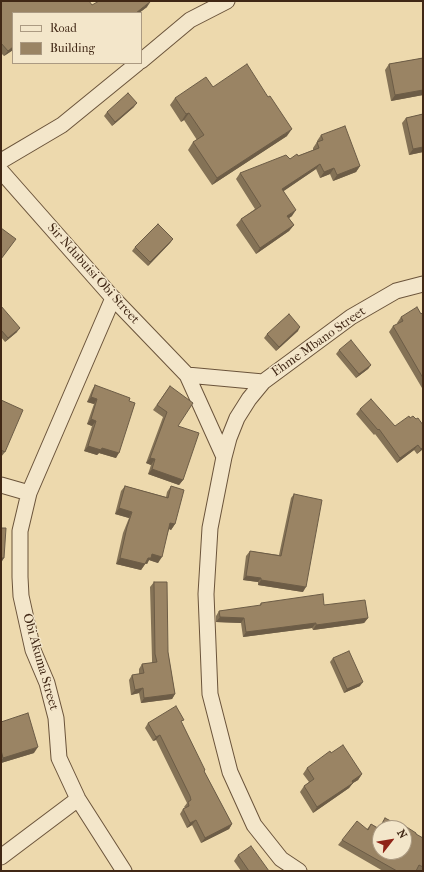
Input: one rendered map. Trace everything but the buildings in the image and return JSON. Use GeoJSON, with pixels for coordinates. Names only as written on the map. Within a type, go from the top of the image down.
{"type":"FeatureCollection","features":[{"type":"Feature","properties":{"kind":"street"},"geometry":{"type":"LineString","coordinates":[[142,60],[190,20],[227,1]]}},
{"type":"Feature","properties":{"kind":"street"},"geometry":{"type":"LineString","coordinates":[[1,161],[62,125],[137,64]]}},
{"type":"Feature","properties":{"kind":"street","name":"Sir Ndubuisi Obi Street"},"geometry":{"type":"LineString","coordinates":[[1,171],[113,298],[187,375],[224,457]]}},
{"type":"Feature","properties":{"kind":"street","name":"Ehme Mbano Street"},"geometry":{"type":"LineString","coordinates":[[187,375],[263,382],[351,317],[396,291],[423,284]]}},
{"type":"Feature","properties":{"kind":"street","name":"Obi Akuma Street"},"geometry":{"type":"LineString","coordinates":[[113,298],[29,493],[20,531],[20,577],[21,596],[33,650],[47,682],[53,702],[56,718],[59,758],[78,799],[124,871]]}},
{"type":"Feature","properties":{"kind":"street"},"geometry":{"type":"LineString","coordinates":[[263,382],[249,399],[237,418],[229,438],[210,528],[206,594],[210,694],[230,772],[254,825],[281,859],[299,871]]}},
{"type":"Feature","properties":{"kind":"street"},"geometry":{"type":"LineString","coordinates":[[1,485],[29,493]]}},
{"type":"Feature","properties":{"kind":"street"},"geometry":{"type":"LineString","coordinates":[[1,856],[78,799]]}}]}
